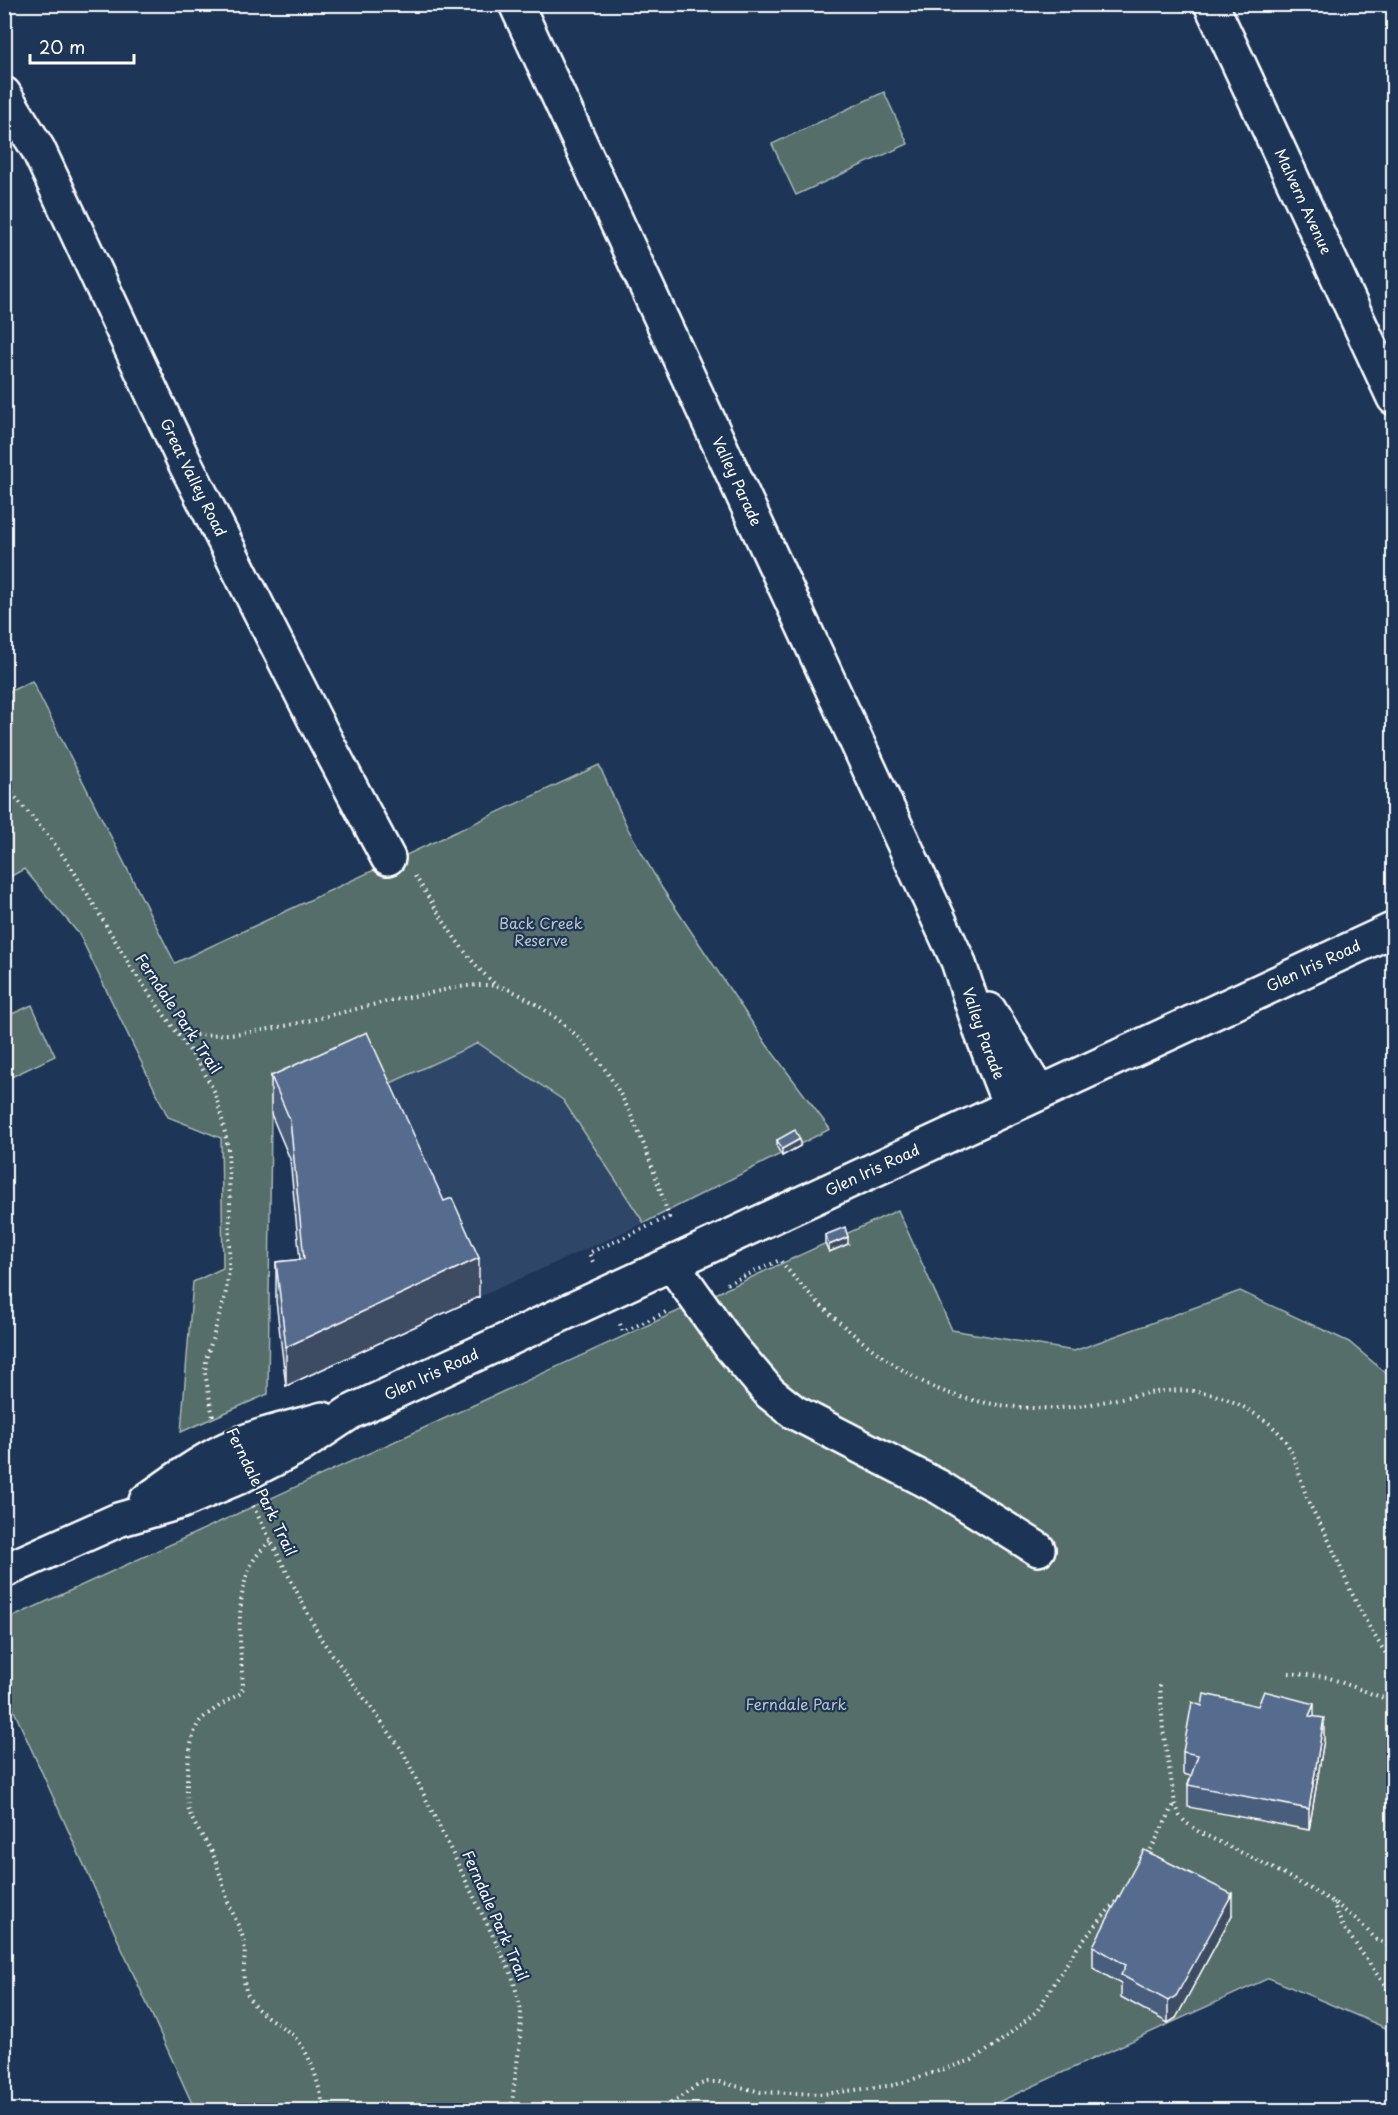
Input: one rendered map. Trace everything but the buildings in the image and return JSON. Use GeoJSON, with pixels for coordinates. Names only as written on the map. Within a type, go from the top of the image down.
{"type":"FeatureCollection","features":[{"type":"Feature","properties":{"kind":"street","name":"Valley Parade"},"geometry":{"type":"LineString","coordinates":[[516,4],[958,960],[1025,1099]]}},
{"type":"Feature","properties":{"kind":"street","name":"Malvern Avenue"},"geometry":{"type":"LineString","coordinates":[[1211,4],[1394,398]]}},
{"type":"Feature","properties":{"kind":"street","name":"Great Valley Road"},"geometry":{"type":"LineString","coordinates":[[4,94],[38,149],[183,459],[388,858]]}},
{"type":"Feature","properties":{"kind":"street","name":"Glen Iris Road"},"geometry":{"type":"LineString","coordinates":[[4,1571],[118,1520],[180,1502],[232,1463],[300,1446],[351,1412],[1394,929]]}},
{"type":"Feature","properties":{"kind":"street"},"geometry":{"type":"LineString","coordinates":[[672,1263],[730,1346],[770,1393],[794,1412],[939,1487],[1038,1549]]}},
{"type":"Feature","properties":{"kind":"path","name":"Ferndale Park Trail"},"geometry":{"type":"LineString","coordinates":[[4,784],[51,839],[73,870],[134,972],[202,1068],[214,1091],[228,1149],[230,1203],[230,1271],[225,1297],[206,1360],[205,1373],[215,1423],[270,1541],[321,1639],[402,1750],[512,1975],[521,2010],[520,2041],[511,2110]]}},
{"type":"Feature","properties":{"kind":"path"},"geometry":{"type":"LineString","coordinates":[[388,858],[397,856],[413,873],[458,943],[480,970],[497,986],[549,1012],[570,1029],[609,1073],[644,1145],[669,1217]]}},
{"type":"Feature","properties":{"kind":"path"},"geometry":{"type":"LineString","coordinates":[[177,1035],[262,1030],[401,998],[466,987],[497,986]]}},
{"type":"Feature","properties":{"kind":"path"},"geometry":{"type":"LineString","coordinates":[[780,1260],[809,1293],[854,1333],[933,1387],[958,1396],[985,1403],[1056,1408],[1161,1390],[1180,1390],[1225,1398],[1272,1425],[1291,1447],[1304,1491],[1362,1614],[1394,1666]]}},
{"type":"Feature","properties":{"kind":"path"},"geometry":{"type":"LineString","coordinates":[[270,1541],[254,1559],[246,1580],[240,1632],[243,1688],[241,1693],[201,1721],[196,1729],[188,1760],[188,1803],[194,1821],[213,1855],[243,1938],[245,1990],[253,2005],[292,2035],[301,2047],[312,2067],[324,2110]]}},
{"type":"Feature","properties":{"kind":"path"},"geometry":{"type":"LineString","coordinates":[[1289,1673],[1327,1677],[1394,1702]]}},
{"type":"Feature","properties":{"kind":"path"},"geometry":{"type":"LineString","coordinates":[[1160,1685],[1162,1730],[1175,1803],[1180,1816],[1199,1832],[1267,1865],[1332,1901],[1356,1919],[1377,1940],[1394,1948]]}},
{"type":"Feature","properties":{"kind":"path"},"geometry":{"type":"LineString","coordinates":[[1142,1865],[1175,1803]]}},
{"type":"Feature","properties":{"kind":"path"},"geometry":{"type":"LineString","coordinates":[[661,2110],[698,2085],[708,2082],[719,2082],[761,2092],[824,2094],[894,2085],[972,2060],[996,2045],[1037,2011],[1074,1952],[1123,1893]]}},
{"type":"Feature","properties":{"kind":"path"},"geometry":{"type":"LineString","coordinates":[[1332,1901],[1342,1925],[1394,1998]]}},
{"type":"Feature","properties":{"kind":"shaded area"},"geometry":{"type":"Polygon","coordinates":[[[478,1043],[563,1100],[644,1223],[479,1297],[384,1086],[478,1043]]]}},
{"type":"Feature","properties":{"kind":"green space"},"geometry":{"type":"Polygon","coordinates":[[[884,92],[908,144],[796,195],[772,144],[884,92]]]}},
{"type":"Feature","properties":{"kind":"green space","name":"Back Creek Reserve"},"geometry":{"type":"Polygon","coordinates":[[[32,681],[175,963],[599,765],[628,829],[662,888],[767,1045],[830,1129],[644,1223],[563,1100],[478,1043],[384,1086],[271,1115],[268,1394],[181,1432],[193,1282],[223,1268],[221,1138],[168,1117],[79,934],[24,869],[6,879],[5,877],[4,694],[32,681]]]}},
{"type":"Feature","properties":{"kind":"green space"},"geometry":{"type":"Polygon","coordinates":[[[32,1005],[55,1056],[5,1080],[5,1017],[32,1005]]]}},
{"type":"Feature","properties":{"kind":"green space","name":"Ferndale Park"},"geometry":{"type":"Polygon","coordinates":[[[898,1210],[952,1330],[1074,1351],[1240,1291],[1349,1342],[1393,1379],[1393,2031],[1269,1978],[981,2110],[195,2110],[5,1691],[4,1621],[898,1210]]]}}]}
